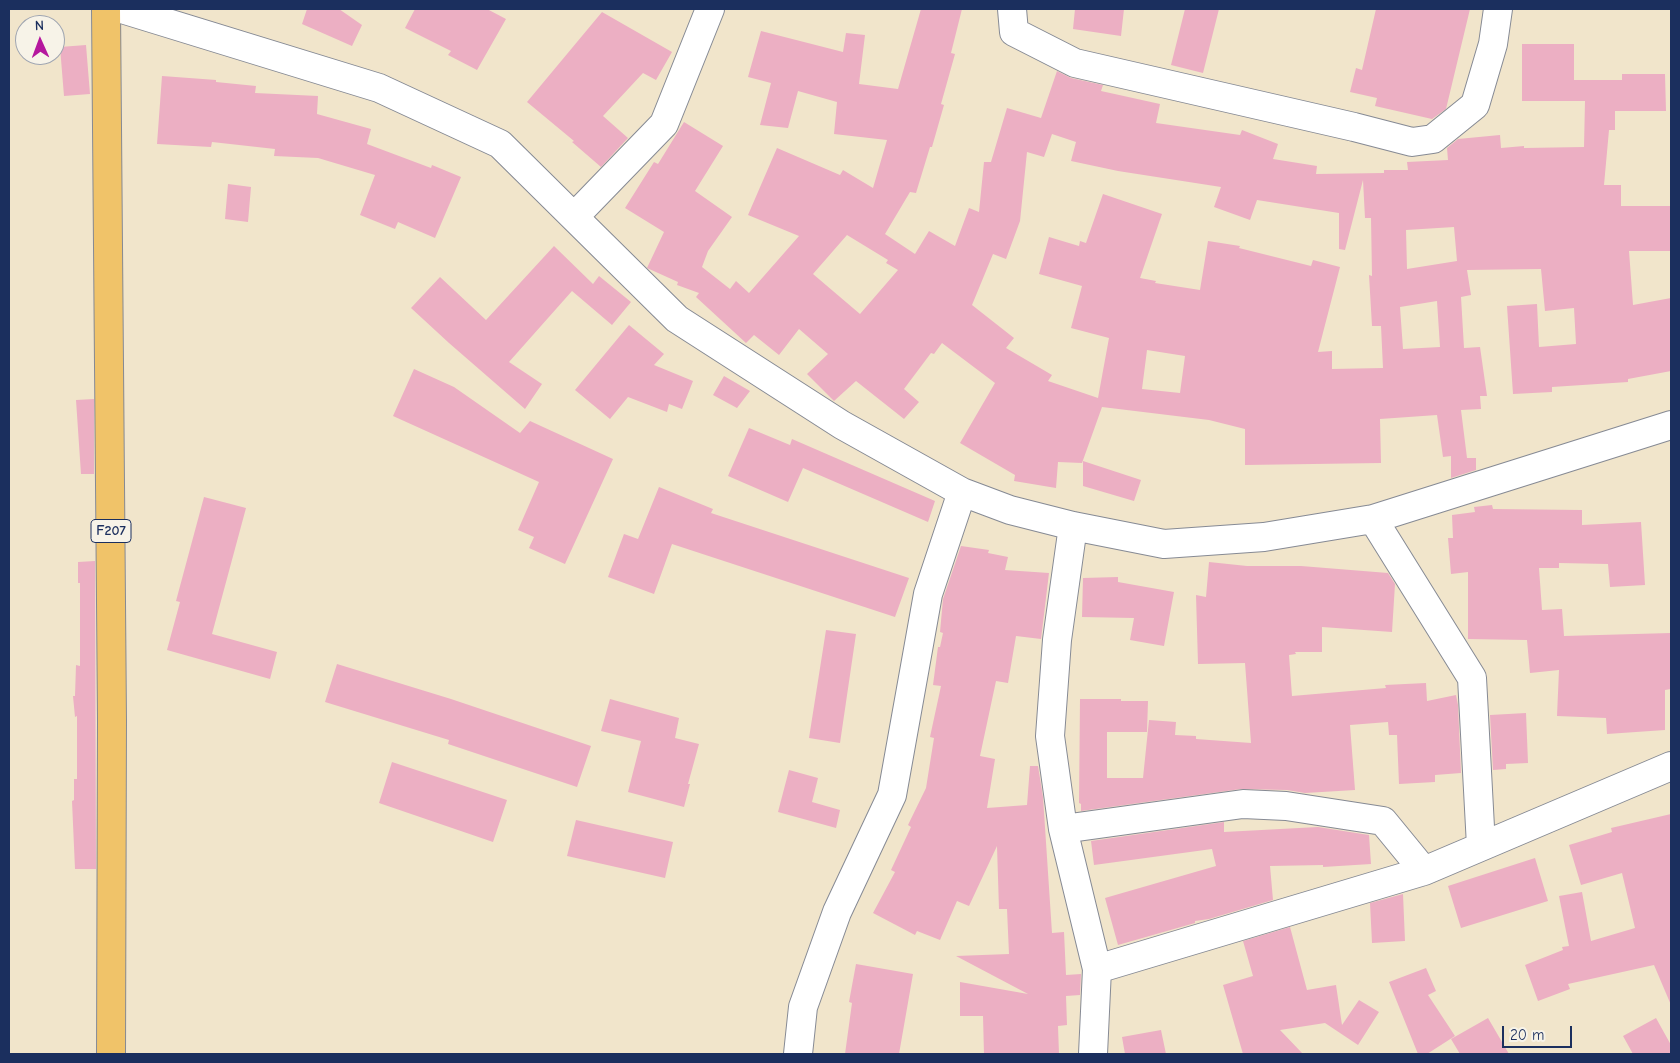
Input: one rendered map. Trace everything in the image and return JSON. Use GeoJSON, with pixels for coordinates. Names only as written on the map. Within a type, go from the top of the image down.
{"type":"FeatureCollection","features":[{"type":"Feature","properties":{"kind":"main road","name":"F207"},"geometry":{"type":"LineString","coordinates":[[106,9],[112,711],[111,1054]]}},
{"type":"Feature","properties":{"kind":"street"},"geometry":{"type":"LineString","coordinates":[[122,9],[379,88],[500,144],[676,319],[842,425],[962,492],[1010,510],[1073,526],[1164,544],[1264,537],[1374,519],[1671,425]]}},
{"type":"Feature","properties":{"kind":"street"},"geometry":{"type":"LineString","coordinates":[[574,217],[664,124],[710,9]]}},
{"type":"Feature","properties":{"kind":"street"},"geometry":{"type":"LineString","coordinates":[[1012,9],[1014,32],[1075,64],[1354,127],[1412,142],[1433,139],[1475,105],[1493,44],[1498,9]]}},
{"type":"Feature","properties":{"kind":"street"},"geometry":{"type":"LineString","coordinates":[[798,1054],[803,1007],[834,921],[892,795],[928,594],[962,492]]}},
{"type":"Feature","properties":{"kind":"street"},"geometry":{"type":"LineString","coordinates":[[1374,519],[1472,678],[1481,846]]}},
{"type":"Feature","properties":{"kind":"street"},"geometry":{"type":"LineString","coordinates":[[1073,526],[1058,640],[1050,736],[1063,829],[1097,969],[1093,1054]]}},
{"type":"Feature","properties":{"kind":"street"},"geometry":{"type":"LineString","coordinates":[[1097,969],[1424,871],[1671,766]]}},
{"type":"Feature","properties":{"kind":"street"},"geometry":{"type":"LineString","coordinates":[[1063,829],[1243,804],[1286,806],[1383,821],[1424,871]]}},
{"type":"Feature","properties":{"kind":"building"},"geometry":{"type":"Polygon","coordinates":[[[307,9],[339,9],[362,25],[352,46],[302,24],[307,9]]]}},
{"type":"Feature","properties":{"kind":"building"},"geometry":{"type":"Polygon","coordinates":[[[415,9],[487,9],[506,19],[477,70],[448,55],[451,51],[405,28],[415,9]]]}},
{"type":"Feature","properties":{"kind":"building"},"geometry":{"type":"Polygon","coordinates":[[[921,9],[962,9],[951,53],[955,54],[941,104],[944,105],[932,147],[930,147],[916,193],[910,192],[885,234],[915,254],[929,231],[955,246],[969,208],[979,212],[984,162],[991,162],[1007,108],[1041,118],[1057,71],[1071,78],[1103,85],[1101,91],[1160,104],[1156,123],[1240,135],[1242,130],[1278,144],[1273,159],[1317,166],[1316,174],[1384,173],[1384,170],[1408,170],[1407,162],[1448,160],[1447,148],[1458,139],[1500,135],[1501,148],[1524,146],[1524,148],[1584,147],[1585,101],[1522,101],[1522,44],[1574,44],[1574,80],[1622,80],[1622,74],[1665,74],[1666,111],[1615,111],[1615,130],[1609,130],[1604,185],[1621,185],[1621,206],[1671,206],[1671,251],[1629,251],[1633,305],[1671,298],[1671,371],[1628,379],[1628,382],[1552,387],[1552,392],[1513,394],[1507,306],[1537,304],[1539,347],[1576,344],[1574,308],[1545,311],[1541,269],[1467,270],[1471,295],[1461,297],[1464,348],[1480,347],[1487,396],[1480,396],[1481,409],[1461,410],[1467,458],[1476,458],[1476,470],[1451,478],[1451,456],[1443,457],[1437,415],[1380,419],[1381,463],[1245,465],[1245,429],[1209,420],[1102,407],[1082,463],[1058,462],[1056,488],[1014,481],[1015,475],[960,443],[995,383],[942,343],[934,354],[931,353],[904,389],[919,402],[904,419],[856,381],[834,401],[807,374],[828,354],[799,329],[779,355],[754,335],[746,343],[696,297],[699,293],[677,285],[678,282],[647,268],[664,232],[625,208],[654,162],[658,164],[684,122],[723,146],[695,191],[732,217],[708,251],[702,267],[730,289],[736,281],[749,293],[799,236],[748,215],[777,148],[840,175],[843,170],[873,188],[887,140],[834,134],[837,102],[798,91],[788,128],[760,125],[771,83],[748,77],[761,31],[843,52],[846,33],[865,35],[859,84],[898,89],[921,9]],[[1052,134],[1044,157],[1027,152],[1020,221],[1006,259],[993,254],[972,305],[1014,338],[1006,348],[1052,375],[1048,381],[1098,398],[1109,338],[1071,328],[1082,286],[1039,274],[1049,237],[1079,246],[1080,241],[1086,243],[1103,194],[1162,214],[1140,278],[1156,281],[1155,283],[1200,290],[1208,241],[1240,246],[1239,248],[1311,266],[1313,260],[1340,267],[1318,352],[1332,351],[1332,369],[1383,368],[1381,326],[1372,326],[1369,275],[1372,276],[1371,218],[1365,218],[1363,180],[1345,250],[1339,249],[1339,213],[1257,200],[1250,220],[1214,207],[1221,187],[1118,171],[1071,161],[1076,142],[1052,134]],[[1454,227],[1406,230],[1407,269],[1457,261],[1454,227]],[[847,235],[813,274],[860,314],[898,270],[886,263],[888,260],[847,235]],[[1437,301],[1400,307],[1403,349],[1440,347],[1437,301]],[[1147,350],[1142,389],[1180,393],[1185,356],[1147,350]]]}},
{"type":"Feature","properties":{"kind":"building"},"geometry":{"type":"Polygon","coordinates":[[[1075,9],[1124,9],[1121,36],[1073,29],[1075,9]]]}},
{"type":"Feature","properties":{"kind":"building"},"geometry":{"type":"Polygon","coordinates":[[[1185,9],[1219,9],[1203,73],[1171,65],[1185,9]]]}},
{"type":"Feature","properties":{"kind":"building"},"geometry":{"type":"Polygon","coordinates":[[[1376,9],[1470,9],[1446,109],[1432,119],[1375,106],[1377,98],[1350,92],[1356,68],[1362,70],[1376,9]]]}},
{"type":"Feature","properties":{"kind":"building"},"geometry":{"type":"Polygon","coordinates":[[[602,12],[672,52],[656,80],[643,73],[603,116],[628,138],[601,167],[572,142],[574,141],[527,102],[602,12]]]}},
{"type":"Feature","properties":{"kind":"building"},"geometry":{"type":"Polygon","coordinates":[[[86,45],[90,94],[64,96],[61,65],[65,65],[65,47],[86,45]]]}},
{"type":"Feature","properties":{"kind":"building"},"geometry":{"type":"Polygon","coordinates":[[[162,76],[216,80],[216,82],[256,86],[255,93],[318,96],[317,114],[371,129],[367,144],[431,168],[432,165],[461,177],[435,238],[398,222],[395,229],[360,215],[375,175],[318,158],[274,156],[275,149],[212,142],[211,147],[157,144],[162,76]]]}},
{"type":"Feature","properties":{"kind":"building"},"geometry":{"type":"Polygon","coordinates":[[[228,184],[251,187],[248,222],[225,219],[228,184]]]}},
{"type":"Feature","properties":{"kind":"building"},"geometry":{"type":"Polygon","coordinates":[[[554,246],[593,284],[599,276],[631,302],[612,325],[572,291],[509,362],[542,384],[525,409],[411,308],[440,277],[486,320],[554,246]]]}},
{"type":"Feature","properties":{"kind":"building"},"geometry":{"type":"Polygon","coordinates":[[[629,325],[664,354],[654,365],[693,381],[682,409],[669,404],[667,412],[628,397],[610,419],[575,390],[629,325]]]}},
{"type":"Feature","properties":{"kind":"building"},"geometry":{"type":"Polygon","coordinates":[[[414,369],[454,387],[520,433],[530,421],[613,459],[565,564],[529,548],[534,537],[518,530],[539,482],[393,416],[414,369]]]}},
{"type":"Feature","properties":{"kind":"building"},"geometry":{"type":"Polygon","coordinates":[[[724,376],[750,391],[737,408],[713,395],[724,376]]]}},
{"type":"Feature","properties":{"kind":"building"},"geometry":{"type":"Polygon","coordinates":[[[94,399],[94,474],[81,474],[76,400],[94,399]]]}},
{"type":"Feature","properties":{"kind":"building"},"geometry":{"type":"Polygon","coordinates":[[[749,428],[790,445],[792,439],[935,501],[928,522],[803,468],[788,502],[728,476],[749,428]]]}},
{"type":"Feature","properties":{"kind":"building"},"geometry":{"type":"Polygon","coordinates":[[[1083,461],[1141,480],[1134,501],[1083,486],[1083,461]]]}},
{"type":"Feature","properties":{"kind":"building"},"geometry":{"type":"Polygon","coordinates":[[[659,487],[713,509],[711,513],[909,578],[895,617],[672,544],[654,594],[608,577],[624,534],[638,539],[659,487]]]}},
{"type":"Feature","properties":{"kind":"building"},"geometry":{"type":"Polygon","coordinates":[[[204,497],[246,508],[212,634],[277,652],[270,679],[167,650],[180,602],[176,601],[204,497]]]}},
{"type":"Feature","properties":{"kind":"building"},"geometry":{"type":"Polygon","coordinates":[[[1492,505],[1493,509],[1582,510],[1582,525],[1641,522],[1645,585],[1610,587],[1608,564],[1559,563],[1559,568],[1539,568],[1542,610],[1562,609],[1564,636],[1671,633],[1671,689],[1665,690],[1665,730],[1607,734],[1606,718],[1557,716],[1559,670],[1530,673],[1527,640],[1468,639],[1468,572],[1451,574],[1448,538],[1453,538],[1452,515],[1475,512],[1474,507],[1492,505]]]}},
{"type":"Feature","properties":{"kind":"building"},"geometry":{"type":"Polygon","coordinates":[[[961,546],[989,550],[988,553],[1008,557],[1005,570],[1049,573],[1041,639],[1016,636],[1008,683],[996,681],[980,756],[995,759],[987,808],[1027,805],[1030,766],[1038,766],[1043,797],[1052,933],[1064,932],[1066,975],[1081,974],[1080,995],[1066,996],[1067,1025],[1058,1026],[1059,1054],[984,1054],[983,1016],[960,1016],[960,982],[1028,994],[956,956],[1009,954],[1007,909],[999,909],[997,846],[969,906],[957,901],[940,940],[917,931],[915,935],[873,913],[895,872],[891,870],[911,827],[908,825],[926,788],[934,738],[930,737],[941,686],[933,685],[938,647],[940,647],[943,633],[940,632],[943,599],[961,546]]]}},
{"type":"Feature","properties":{"kind":"building"},"geometry":{"type":"Polygon","coordinates":[[[95,561],[96,869],[75,869],[72,801],[74,800],[74,779],[77,779],[77,716],[75,717],[73,696],[75,696],[76,665],[80,666],[80,583],[78,583],[78,562],[95,561]]]}},
{"type":"Feature","properties":{"kind":"building"},"geometry":{"type":"Polygon","coordinates":[[[1209,562],[1247,566],[1301,566],[1388,573],[1395,584],[1392,632],[1322,627],[1322,652],[1295,652],[1296,654],[1289,655],[1292,696],[1386,688],[1385,685],[1426,683],[1427,701],[1456,695],[1461,773],[1435,775],[1435,782],[1399,784],[1397,735],[1389,735],[1388,722],[1350,725],[1355,790],[1305,793],[1287,790],[1241,789],[1081,811],[1081,804],[1079,803],[1080,699],[1148,701],[1147,732],[1107,732],[1107,778],[1143,778],[1149,720],[1176,722],[1175,735],[1196,736],[1196,739],[1251,743],[1245,663],[1198,664],[1196,595],[1206,597],[1209,562]]]}},
{"type":"Feature","properties":{"kind":"building"},"geometry":{"type":"Polygon","coordinates":[[[1118,577],[1118,582],[1174,592],[1164,646],[1130,640],[1134,618],[1082,617],[1083,578],[1118,577]]]}},
{"type":"Feature","properties":{"kind":"building"},"geometry":{"type":"Polygon","coordinates":[[[826,630],[856,634],[840,743],[809,738],[826,630]]]}},
{"type":"Feature","properties":{"kind":"building"},"geometry":{"type":"Polygon","coordinates":[[[337,664],[451,699],[591,746],[577,787],[448,744],[449,740],[325,702],[337,664]]]}},
{"type":"Feature","properties":{"kind":"building"},"geometry":{"type":"Polygon","coordinates":[[[610,699],[679,718],[675,738],[699,744],[684,807],[628,792],[641,741],[601,731],[610,699]]]}},
{"type":"Feature","properties":{"kind":"building"},"geometry":{"type":"Polygon","coordinates":[[[1526,713],[1528,763],[1506,764],[1506,769],[1493,770],[1490,715],[1526,713]]]}},
{"type":"Feature","properties":{"kind":"building"},"geometry":{"type":"Polygon","coordinates":[[[392,762],[507,800],[493,842],[379,803],[392,762]]]}},
{"type":"Feature","properties":{"kind":"building"},"geometry":{"type":"Polygon","coordinates":[[[789,770],[818,778],[812,802],[840,810],[836,828],[778,812],[789,770]]]}},
{"type":"Feature","properties":{"kind":"building"},"geometry":{"type":"Polygon","coordinates":[[[1671,814],[1671,1005],[1654,965],[1568,984],[1570,989],[1538,1001],[1525,965],[1563,950],[1562,947],[1569,946],[1559,896],[1582,892],[1591,941],[1635,928],[1622,873],[1581,885],[1569,845],[1612,832],[1611,828],[1671,814]]]}},
{"type":"Feature","properties":{"kind":"building"},"geometry":{"type":"Polygon","coordinates":[[[576,820],[673,842],[665,878],[567,856],[576,820]]]}},
{"type":"Feature","properties":{"kind":"building"},"geometry":{"type":"Polygon","coordinates":[[[1224,822],[1224,832],[1318,827],[1369,835],[1371,864],[1323,867],[1323,865],[1270,866],[1273,900],[1209,919],[1195,921],[1195,923],[1118,945],[1105,898],[1216,866],[1212,849],[1094,865],[1091,841],[1224,822]]]}},
{"type":"Feature","properties":{"kind":"building"},"geometry":{"type":"Polygon","coordinates":[[[1535,858],[1548,901],[1461,928],[1448,886],[1535,858]]]}},
{"type":"Feature","properties":{"kind":"building"},"geometry":{"type":"Polygon","coordinates":[[[1403,894],[1405,941],[1372,943],[1370,903],[1403,894]]]}},
{"type":"Feature","properties":{"kind":"building"},"geometry":{"type":"Polygon","coordinates":[[[1290,927],[1307,990],[1336,985],[1342,1025],[1359,1000],[1379,1012],[1358,1045],[1325,1023],[1280,1030],[1303,1054],[1243,1054],[1223,985],[1253,976],[1243,941],[1290,927]]]}},
{"type":"Feature","properties":{"kind":"building"},"geometry":{"type":"Polygon","coordinates":[[[856,964],[913,974],[899,1054],[845,1054],[852,1003],[849,1002],[856,964]]]}},
{"type":"Feature","properties":{"kind":"building"},"geometry":{"type":"Polygon","coordinates":[[[1426,968],[1436,991],[1428,995],[1455,1036],[1427,1054],[1418,1054],[1389,982],[1426,968]]]}},
{"type":"Feature","properties":{"kind":"building"},"geometry":{"type":"Polygon","coordinates":[[[1488,1018],[1509,1054],[1460,1054],[1451,1039],[1488,1018]]]}},
{"type":"Feature","properties":{"kind":"building"},"geometry":{"type":"Polygon","coordinates":[[[1656,1018],[1671,1045],[1671,1054],[1633,1054],[1623,1036],[1656,1018]]]}},
{"type":"Feature","properties":{"kind":"building"},"geometry":{"type":"Polygon","coordinates":[[[1161,1030],[1166,1054],[1125,1054],[1122,1037],[1161,1030]]]}}]}
